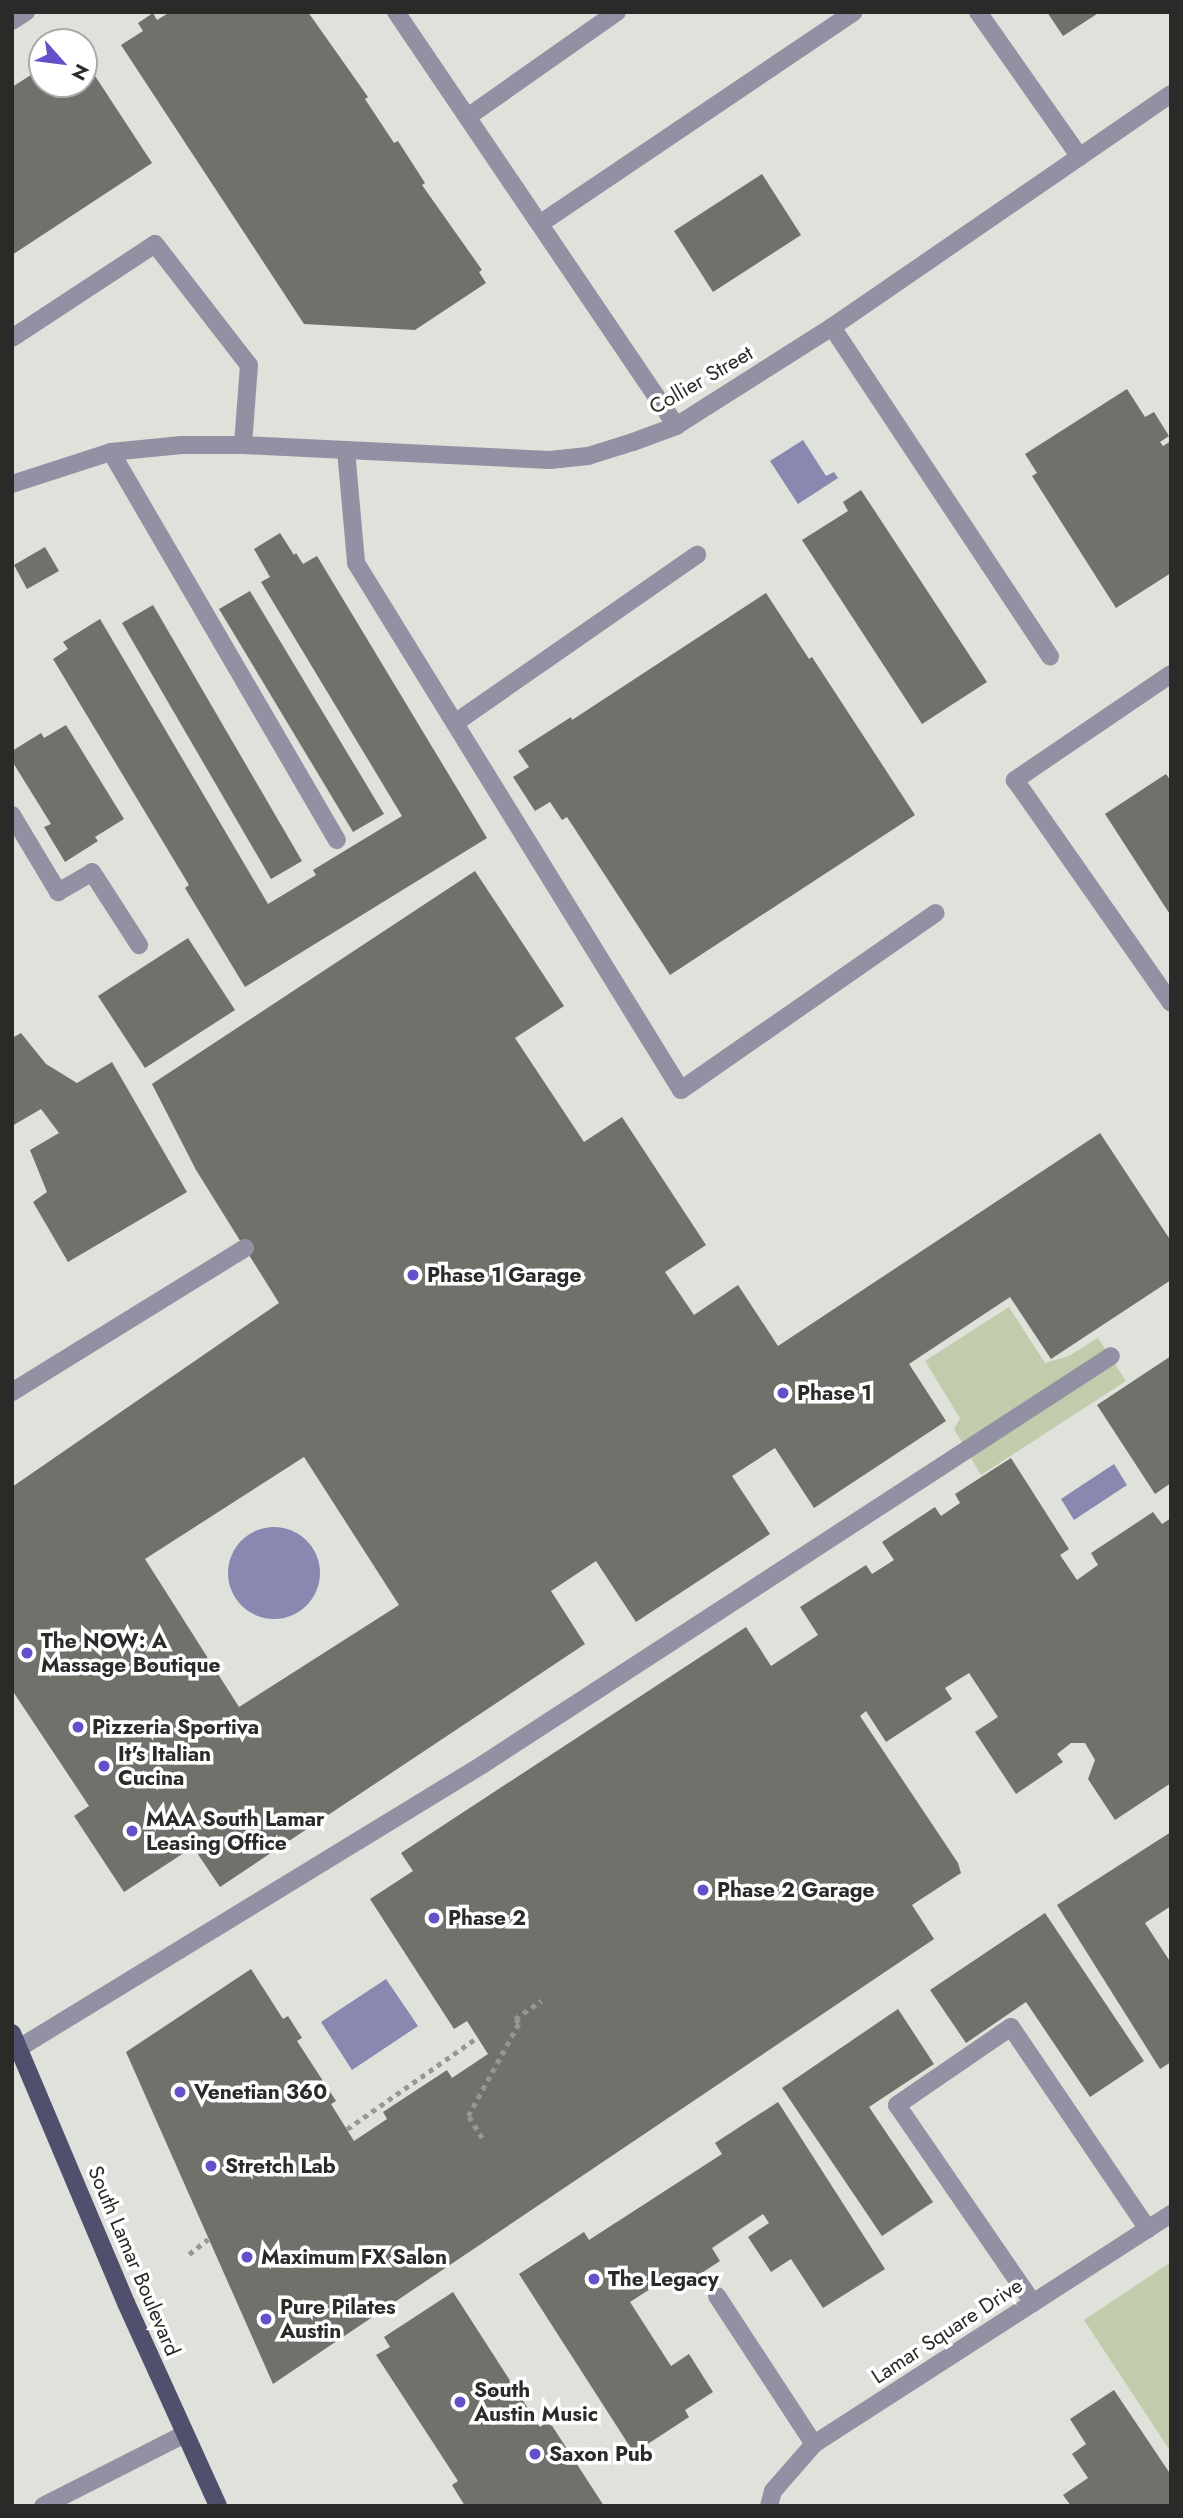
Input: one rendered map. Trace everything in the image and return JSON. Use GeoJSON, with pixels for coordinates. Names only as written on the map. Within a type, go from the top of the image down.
{"type":"FeatureCollection","features":[{"type":"Feature","properties":{"kind":"main road","name":"South Lamar Boulevard"},"geometry":{"type":"LineString","coordinates":[[16,2040],[218,2506]]}},
{"type":"Feature","properties":{"kind":"street"},"geometry":{"type":"LineString","coordinates":[[12,21],[26,12]]}},
{"type":"Feature","properties":{"kind":"street"},"geometry":{"type":"LineString","coordinates":[[396,12],[469,116],[676,426]]}},
{"type":"Feature","properties":{"kind":"street"},"geometry":{"type":"LineString","coordinates":[[469,116],[617,12]]}},
{"type":"Feature","properties":{"kind":"street"},"geometry":{"type":"LineString","coordinates":[[541,223],[854,12]]}},
{"type":"Feature","properties":{"kind":"street"},"geometry":{"type":"LineString","coordinates":[[978,12],[1080,157]]}},
{"type":"Feature","properties":{"kind":"street","name":"Collier Street"},"geometry":{"type":"LineString","coordinates":[[12,484],[111,452],[182,445],[243,445],[550,460],[589,456],[676,426],[832,327],[1171,94]]}},
{"type":"Feature","properties":{"kind":"street"},"geometry":{"type":"LineString","coordinates":[[12,338],[155,244],[249,365],[243,445]]}},
{"type":"Feature","properties":{"kind":"street"},"geometry":{"type":"LineString","coordinates":[[832,327],[1049,656]]}},
{"type":"Feature","properties":{"kind":"street"},"geometry":{"type":"LineString","coordinates":[[346,450],[356,563],[681,1090],[936,913]]}},
{"type":"Feature","properties":{"kind":"street"},"geometry":{"type":"LineString","coordinates":[[111,452],[337,840]]}},
{"type":"Feature","properties":{"kind":"street"},"geometry":{"type":"LineString","coordinates":[[455,723],[696,555]]}},
{"type":"Feature","properties":{"kind":"street"},"geometry":{"type":"LineString","coordinates":[[1171,674],[1015,780],[1171,1003]]}},
{"type":"Feature","properties":{"kind":"street"},"geometry":{"type":"LineString","coordinates":[[12,815],[58,892],[92,872],[139,945]]}},
{"type":"Feature","properties":{"kind":"street"},"geometry":{"type":"LineString","coordinates":[[12,1392],[245,1248]]}},
{"type":"Feature","properties":{"kind":"street"},"geometry":{"type":"LineString","coordinates":[[16,2040],[482,1765],[1111,1356]]}},
{"type":"Feature","properties":{"kind":"street"},"geometry":{"type":"LineString","coordinates":[[1033,2303],[897,2105],[1011,2027],[1148,2229]]}},
{"type":"Feature","properties":{"kind":"street","name":"Lamar Square Drive"},"geometry":{"type":"LineString","coordinates":[[769,2506],[773,2491],[814,2444],[1171,2214]]}},
{"type":"Feature","properties":{"kind":"street"},"geometry":{"type":"LineString","coordinates":[[717,2296],[814,2444]]}},
{"type":"Feature","properties":{"kind":"street"},"geometry":{"type":"LineString","coordinates":[[43,2506],[185,2434]]}},
{"type":"Feature","properties":{"kind":"path"},"geometry":{"type":"LineString","coordinates":[[482,2138],[468,2116],[519,2023],[516,2019],[541,2001]]}},
{"type":"Feature","properties":{"kind":"path"},"geometry":{"type":"LineString","coordinates":[[347,2129],[478,2037]]}},
{"type":"Feature","properties":{"kind":"path"},"geometry":{"type":"LineString","coordinates":[[189,2254],[208,2239]]}},
{"type":"Feature","properties":{"kind":"green space"},"geometry":{"type":"Polygon","coordinates":[[[1009,1307],[1045,1363],[1069,1356],[1098,1338],[1126,1381],[981,1475],[954,1429],[960,1418],[925,1361],[1009,1307]]]}},
{"type":"Feature","properties":{"kind":"green space"},"geometry":{"type":"Polygon","coordinates":[[[1171,2262],[1171,2452],[1084,2320],[1171,2262]]]}},
{"type":"Feature","properties":{"kind":"water"},"geometry":{"type":"Polygon","coordinates":[[[803,440],[826,476],[834,472],[838,478],[798,504],[770,461],[803,440]]]}},
{"type":"Feature","properties":{"kind":"water"},"geometry":{"type":"Polygon","coordinates":[[[1114,1464],[1127,1485],[1074,1520],[1061,1499],[1114,1464]]]}},
{"type":"Feature","properties":{"kind":"water"},"geometry":{"type":"Polygon","coordinates":[[[274,1527],[292,1531],[306,1541],[316,1555],[320,1573],[316,1591],[306,1605],[292,1615],[274,1619],[256,1615],[242,1605],[232,1591],[228,1573],[232,1555],[242,1541],[256,1531],[274,1527]]]}},
{"type":"Feature","properties":{"kind":"water"},"geometry":{"type":"Polygon","coordinates":[[[386,1979],[418,2026],[352,2070],[321,2022],[386,1979]]]}},
{"type":"Feature","properties":{"kind":"building"},"geometry":{"type":"Polygon","coordinates":[[[170,12],[308,12],[368,97],[365,99],[394,143],[398,141],[425,183],[422,185],[482,270],[479,272],[486,283],[415,330],[304,324],[121,45],[143,31],[138,23],[153,13],[157,20],[170,12]]]}},
{"type":"Feature","properties":{"kind":"building"},"geometry":{"type":"Polygon","coordinates":[[[1047,12],[1100,12],[1063,36],[1047,12]]]}},
{"type":"Feature","properties":{"kind":"building"},"geometry":{"type":"Polygon","coordinates":[[[28,77],[28,98],[98,98],[98,80],[152,163],[12,255],[12,87],[28,77]]]}},
{"type":"Feature","properties":{"kind":"building"},"geometry":{"type":"Polygon","coordinates":[[[762,174],[801,235],[713,292],[674,231],[762,174]]]}},
{"type":"Feature","properties":{"kind":"building"},"geometry":{"type":"Polygon","coordinates":[[[1127,389],[1145,417],[1154,412],[1169,436],[1160,442],[1163,446],[1171,441],[1171,573],[1116,608],[1032,476],[1037,473],[1025,454],[1127,389]]]}},
{"type":"Feature","properties":{"kind":"building"},"geometry":{"type":"Polygon","coordinates":[[[861,490],[987,682],[922,724],[802,540],[848,511],[843,502],[861,490]]]}},
{"type":"Feature","properties":{"kind":"building"},"geometry":{"type":"Polygon","coordinates":[[[280,533],[303,564],[317,556],[487,838],[245,987],[185,888],[189,885],[53,659],[68,649],[63,642],[100,619],[268,904],[316,875],[313,870],[402,816],[261,582],[270,577],[254,549],[280,533]]]}},
{"type":"Feature","properties":{"kind":"building"},"geometry":{"type":"Polygon","coordinates":[[[45,547],[59,571],[27,589],[14,565],[45,547]]]}},
{"type":"Feature","properties":{"kind":"building"},"geometry":{"type":"Polygon","coordinates":[[[250,591],[384,814],[353,832],[219,609],[250,591]]]}},
{"type":"Feature","properties":{"kind":"building"},"geometry":{"type":"Polygon","coordinates":[[[766,593],[809,659],[812,657],[915,815],[670,975],[567,817],[562,820],[550,802],[535,811],[513,777],[529,767],[518,751],[571,717],[572,720],[766,593]]]}},
{"type":"Feature","properties":{"kind":"building"},"geometry":{"type":"Polygon","coordinates":[[[153,605],[302,861],[271,879],[122,623],[153,605]]]}},
{"type":"Feature","properties":{"kind":"building"},"geometry":{"type":"Polygon","coordinates":[[[66,725],[124,819],[95,837],[98,841],[65,862],[44,827],[51,824],[12,761],[12,751],[41,733],[44,738],[66,725]]]}},
{"type":"Feature","properties":{"kind":"building"},"geometry":{"type":"Polygon","coordinates":[[[1166,774],[1171,781],[1171,916],[1105,814],[1166,774]]]}},
{"type":"Feature","properties":{"kind":"building","name":"Phase 1"},"geometry":{"type":"Polygon","coordinates":[[[475,871],[564,1006],[515,1038],[584,1142],[622,1117],[706,1245],[665,1272],[694,1315],[738,1285],[778,1346],[1100,1133],[1171,1241],[1171,1280],[1051,1359],[1010,1297],[909,1364],[946,1421],[814,1508],[775,1448],[732,1476],[770,1534],[636,1622],[596,1561],[551,1591],[585,1644],[220,1887],[193,1847],[124,1892],[74,1816],[89,1806],[12,1690],[12,1487],[279,1303],[196,1170],[152,1084],[475,871]],[[304,1457],[145,1559],[239,1707],[399,1605],[304,1457]]]}},
{"type":"Feature","properties":{"kind":"building"},"geometry":{"type":"Polygon","coordinates":[[[188,938],[235,1010],[145,1068],[98,996],[188,938]]]}},
{"type":"Feature","properties":{"kind":"building"},"geometry":{"type":"Polygon","coordinates":[[[21,1033],[46,1064],[77,1083],[112,1062],[187,1192],[68,1262],[33,1202],[47,1192],[30,1150],[59,1133],[41,1109],[12,1126],[12,1038],[21,1033]]]}},
{"type":"Feature","properties":{"kind":"building"},"geometry":{"type":"Polygon","coordinates":[[[1171,1356],[1171,1483],[1155,1494],[1097,1405],[1171,1356]]]}},
{"type":"Feature","properties":{"kind":"building","name":"Phase 2"},"geometry":{"type":"Polygon","coordinates":[[[1011,1458],[1069,1549],[1060,1555],[1077,1580],[1098,1565],[1091,1553],[1153,1512],[1162,1524],[1171,1518],[1171,1783],[1115,1820],[1088,1779],[1095,1760],[1085,1743],[1071,1743],[1057,1754],[1063,1762],[1016,1794],[975,1732],[998,1717],[969,1673],[945,1688],[952,1699],[886,1742],[866,1711],[860,1716],[958,1863],[961,1873],[912,1905],[934,1939],[273,2384],[126,2052],[251,1969],[283,2019],[288,2016],[302,2038],[297,2041],[336,2101],[331,2104],[354,2141],[387,2119],[383,2112],[447,2070],[452,2078],[488,2054],[467,2021],[454,2029],[370,1899],[413,1871],[401,1853],[746,1627],[771,1666],[818,1635],[800,1607],[866,1565],[872,1574],[894,1560],[882,1542],[935,1507],[941,1516],[960,1503],[955,1494],[1011,1458]]]}},
{"type":"Feature","properties":{"kind":"building"},"geometry":{"type":"Polygon","coordinates":[[[1171,1832],[1171,1906],[1145,1923],[1171,1963],[1171,2062],[1160,2069],[1057,1905],[1171,1832]]]}},
{"type":"Feature","properties":{"kind":"building"},"geometry":{"type":"Polygon","coordinates":[[[1045,1913],[1144,2061],[1090,2097],[1026,2002],[966,2043],[930,1990],[1045,1913]]]}},
{"type":"Feature","properties":{"kind":"building"},"geometry":{"type":"Polygon","coordinates":[[[898,2009],[934,2064],[869,2107],[933,2202],[882,2236],[782,2088],[898,2009]]]}},
{"type":"Feature","properties":{"kind":"building","name":"The Legacy"},"geometry":{"type":"Polygon","coordinates":[[[778,2102],[885,2269],[823,2308],[791,2259],[771,2272],[748,2237],[769,2223],[763,2214],[712,2248],[720,2261],[683,2285],[675,2273],[630,2302],[671,2366],[689,2354],[713,2392],[685,2410],[689,2417],[634,2453],[519,2274],[584,2232],[589,2240],[722,2154],[715,2143],[778,2102]]]}},
{"type":"Feature","properties":{"kind":"building"},"geometry":{"type":"Polygon","coordinates":[[[453,2292],[540,2427],[549,2421],[604,2506],[465,2506],[452,2485],[458,2481],[376,2355],[390,2347],[384,2337],[453,2292]]]}},
{"type":"Feature","properties":{"kind":"building"},"geometry":{"type":"Polygon","coordinates":[[[1114,2390],[1171,2475],[1171,2506],[1071,2506],[1063,2495],[1088,2478],[1072,2454],[1086,2444],[1070,2419],[1114,2390]]]}},
{"type":"Feature","properties":{"kind":"place","name":"Phase 1 Garage"},"geometry":{"type":"Point","coordinates":[413,1275]}},
{"type":"Feature","properties":{"kind":"place","name":"Phase 1"},"geometry":{"type":"Point","coordinates":[783,1393]}},
{"type":"Feature","properties":{"kind":"place","name":"The NOW: A Massage Boutique"},"geometry":{"type":"Point","coordinates":[27,1653]}},
{"type":"Feature","properties":{"kind":"place","name":"Pizzeria Sportiva"},"geometry":{"type":"Point","coordinates":[78,1727]}},
{"type":"Feature","properties":{"kind":"place","name":"It's Italian Cucina"},"geometry":{"type":"Point","coordinates":[104,1766]}},
{"type":"Feature","properties":{"kind":"place","name":"MAA South Lamar Leasing Office"},"geometry":{"type":"Point","coordinates":[132,1831]}},
{"type":"Feature","properties":{"kind":"place","name":"Phase 2 Garage"},"geometry":{"type":"Point","coordinates":[703,1890]}},
{"type":"Feature","properties":{"kind":"place","name":"Phase 2"},"geometry":{"type":"Point","coordinates":[434,1918]}},
{"type":"Feature","properties":{"kind":"place","name":"Venetian 360"},"geometry":{"type":"Point","coordinates":[180,2092]}},
{"type":"Feature","properties":{"kind":"place","name":"Stretch Lab"},"geometry":{"type":"Point","coordinates":[211,2166]}},
{"type":"Feature","properties":{"kind":"place","name":"Maximum FX Salon"},"geometry":{"type":"Point","coordinates":[247,2257]}},
{"type":"Feature","properties":{"kind":"place","name":"The Legacy"},"geometry":{"type":"Point","coordinates":[594,2279]}},
{"type":"Feature","properties":{"kind":"place","name":"Pure Pilates Austin"},"geometry":{"type":"Point","coordinates":[266,2319]}},
{"type":"Feature","properties":{"kind":"place","name":"South Austin Music"},"geometry":{"type":"Point","coordinates":[460,2402]}},
{"type":"Feature","properties":{"kind":"place","name":"Saxon Pub"},"geometry":{"type":"Point","coordinates":[535,2454]}}]}
